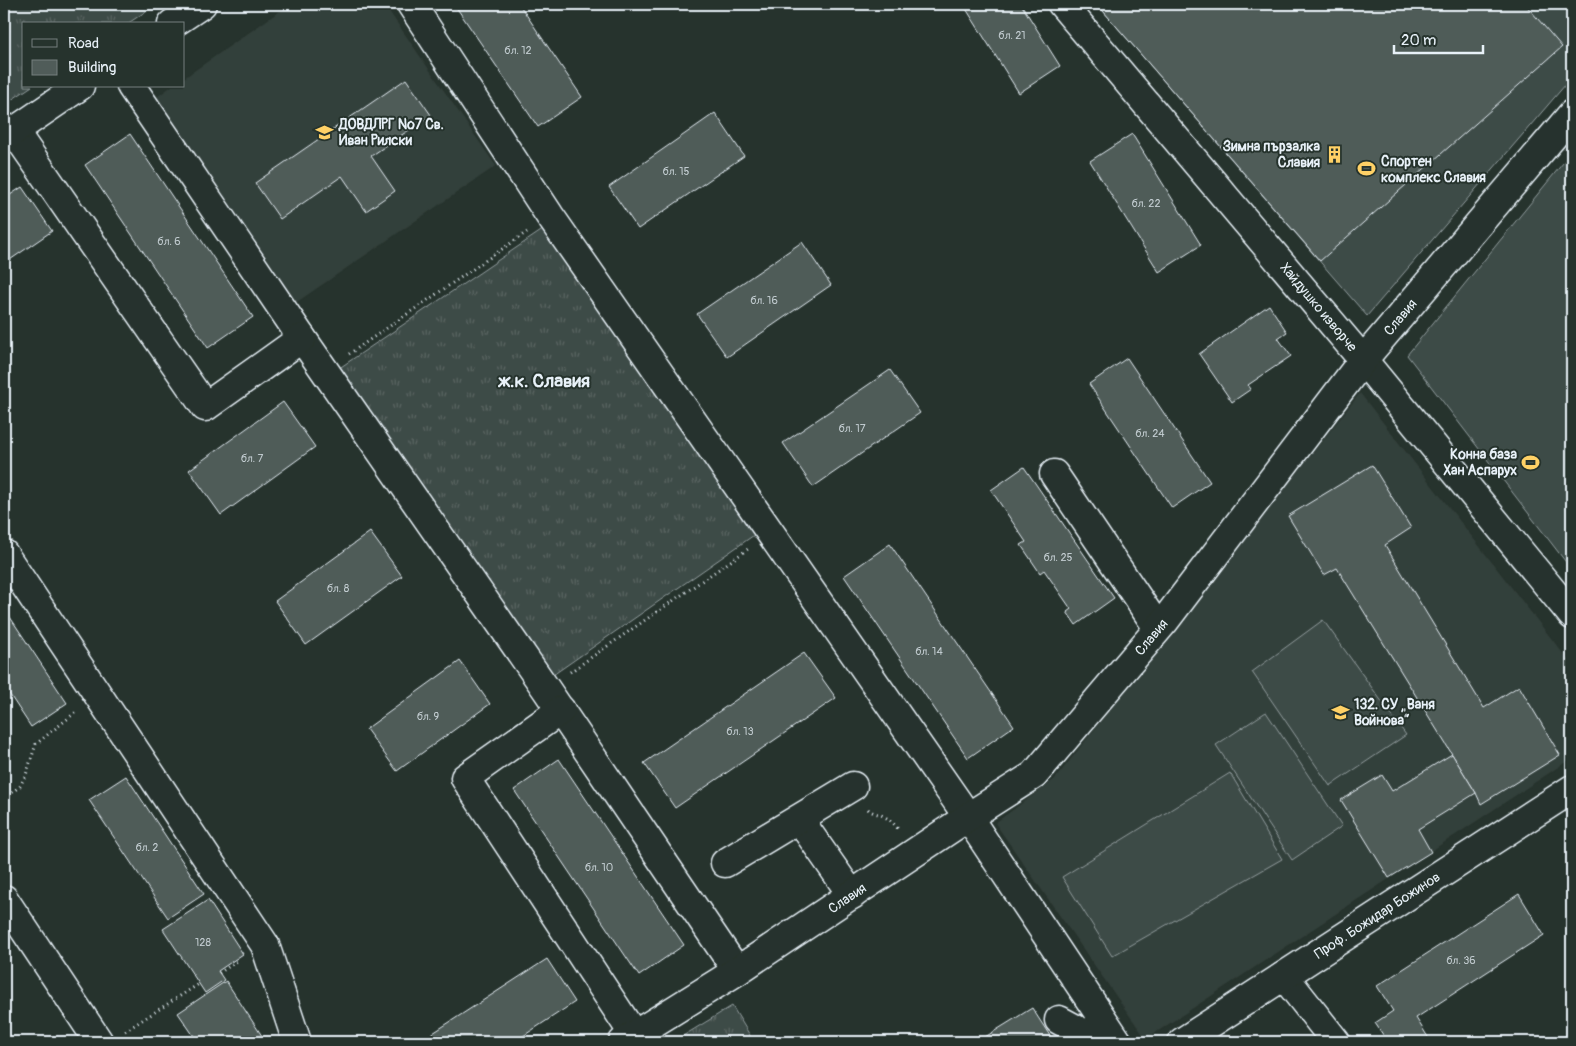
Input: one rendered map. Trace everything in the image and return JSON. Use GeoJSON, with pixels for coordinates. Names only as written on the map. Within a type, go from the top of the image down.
{"type":"FeatureCollection","features":[{"type":"Feature","properties":{"kind":"street"},"geometry":{"type":"LineString","coordinates":[[175,22],[202,4]]}},
{"type":"Feature","properties":{"kind":"street"},"geometry":{"type":"LineString","coordinates":[[411,4],[550,216],[968,817],[1118,1042]]}},
{"type":"Feature","properties":{"kind":"street","name":"Хайдушко изворче"},"geometry":{"type":"LineString","coordinates":[[1062,4],[1364,360],[1572,615]]}},
{"type":"Feature","properties":{"kind":"street"},"geometry":{"type":"LineString","coordinates":[[77,88],[9,134],[205,407],[302,338]]}},
{"type":"Feature","properties":{"kind":"street"},"geometry":{"type":"LineString","coordinates":[[133,88],[302,338],[554,700],[737,971]]}},
{"type":"Feature","properties":{"kind":"street","name":"Славия"},"geometry":{"type":"LineString","coordinates":[[629,1039],[737,971],[1034,775],[1158,628],[1364,360],[1572,114]]}},
{"type":"Feature","properties":{"kind":"street"},"geometry":{"type":"LineString","coordinates":[[1054,474],[1158,628]]}},
{"type":"Feature","properties":{"kind":"street"},"geometry":{"type":"LineString","coordinates":[[4,554],[265,945],[297,1042]]}},
{"type":"Feature","properties":{"kind":"street"},"geometry":{"type":"LineString","coordinates":[[554,700],[465,778],[629,1039]]}},
{"type":"Feature","properties":{"kind":"street","name":"Проф. Божидар Божинов"},"geometry":{"type":"LineString","coordinates":[[1182,1042],[1572,789]]}},
{"type":"Feature","properties":{"kind":"street"},"geometry":{"type":"LineString","coordinates":[[725,863],[847,790]]}},
{"type":"Feature","properties":{"kind":"street"},"geometry":{"type":"LineString","coordinates":[[798,819],[852,895]]}},
{"type":"Feature","properties":{"kind":"street"},"geometry":{"type":"LineString","coordinates":[[4,899],[109,1039]]}},
{"type":"Feature","properties":{"kind":"street"},"geometry":{"type":"LineString","coordinates":[[1284,976],[1336,1042]]}},
{"type":"Feature","properties":{"kind":"street"},"geometry":{"type":"LineString","coordinates":[[1060,1020],[1083,1033],[1091,1042]]}},
{"type":"Feature","properties":{"kind":"path"},"geometry":{"type":"LineString","coordinates":[[325,370],[550,216]]}},
{"type":"Feature","properties":{"kind":"path"},"geometry":{"type":"LineString","coordinates":[[554,700],[771,533]]}},
{"type":"Feature","properties":{"kind":"path"},"geometry":{"type":"LineString","coordinates":[[4,799],[20,786],[36,744],[98,695]]}},
{"type":"Feature","properties":{"kind":"path"},"geometry":{"type":"LineString","coordinates":[[847,790],[873,813],[893,821],[902,832],[925,846]]}},
{"type":"Feature","properties":{"kind":"path"},"geometry":{"type":"LineString","coordinates":[[109,1039],[199,984]]}},
{"type":"Feature","properties":{"kind":"shaded area","name":"ДОВДЛРГ №7 Св. Иван Рилски"},"geometry":{"type":"Polygon","coordinates":[[[290,4],[384,4],[496,166],[291,306],[154,99],[169,88],[185,88],[185,77],[290,4]]]}},
{"type":"Feature","properties":{"kind":"shaded area","name":"132. СУ „Ваня Войнова“"},"geometry":{"type":"Polygon","coordinates":[[[1360,393],[1572,665],[1572,758],[1146,1039],[995,823],[1055,779],[1360,393]]]}},
{"type":"Feature","properties":{"kind":"green space"},"geometry":{"type":"Polygon","coordinates":[[[4,4],[157,4],[130,22],[22,22],[22,88],[29,88],[4,105],[4,4]]]}},
{"type":"Feature","properties":{"kind":"green space","name":"Спортен комплекс Славия"},"geometry":{"type":"Polygon","coordinates":[[[1097,4],[1572,4],[1572,77],[1367,316],[1097,4]]]}},
{"type":"Feature","properties":{"kind":"green space","name":"Конна база Хан Аспарух"},"geometry":{"type":"Polygon","coordinates":[[[1572,152],[1572,570],[1407,355],[1572,152]]]}},
{"type":"Feature","properties":{"kind":"green space"},"geometry":{"type":"Polygon","coordinates":[[[544,229],[757,533],[550,677],[335,371],[544,229]]]}},
{"type":"Feature","properties":{"kind":"green space"},"geometry":{"type":"Polygon","coordinates":[[[1323,620],[1406,735],[1330,786],[1252,672],[1323,620]]]}},
{"type":"Feature","properties":{"kind":"green space"},"geometry":{"type":"Polygon","coordinates":[[[1266,712],[1342,826],[1292,860],[1216,745],[1266,712]]]}},
{"type":"Feature","properties":{"kind":"green space"},"geometry":{"type":"Polygon","coordinates":[[[1230,773],[1282,859],[1112,956],[1062,877],[1230,773]]]}},
{"type":"Feature","properties":{"kind":"green space"},"geometry":{"type":"Polygon","coordinates":[[[732,1006],[754,1042],[673,1042],[732,1006]]]}},
{"type":"Feature","properties":{"kind":"building"},"geometry":{"type":"Polygon","coordinates":[[[454,4],[519,4],[582,97],[538,127],[454,4]]]}},
{"type":"Feature","properties":{"kind":"building"},"geometry":{"type":"Polygon","coordinates":[[[963,4],[1021,4],[1060,66],[1019,93],[963,4]]]}},
{"type":"Feature","properties":{"kind":"building","name":"Спортен комплекс Славия"},"geometry":{"type":"Polygon","coordinates":[[[1097,4],[1525,4],[1562,47],[1320,261],[1097,4]]]}},
{"type":"Feature","properties":{"kind":"building"},"geometry":{"type":"Polygon","coordinates":[[[406,79],[431,115],[371,156],[395,191],[366,211],[342,176],[280,219],[255,183],[406,79]]]}},
{"type":"Feature","properties":{"kind":"building"},"geometry":{"type":"Polygon","coordinates":[[[715,113],[744,156],[638,229],[609,187],[715,113]]]}},
{"type":"Feature","properties":{"kind":"building"},"geometry":{"type":"Polygon","coordinates":[[[130,134],[253,317],[208,348],[85,165],[130,134]]]}},
{"type":"Feature","properties":{"kind":"building"},"geometry":{"type":"Polygon","coordinates":[[[1132,134],[1201,245],[1159,272],[1090,161],[1132,134]]]}},
{"type":"Feature","properties":{"kind":"building"},"geometry":{"type":"Polygon","coordinates":[[[22,187],[52,231],[4,264],[4,199],[22,187]]]}},
{"type":"Feature","properties":{"kind":"building"},"geometry":{"type":"Polygon","coordinates":[[[802,242],[831,285],[727,357],[697,314],[802,242]]]}},
{"type":"Feature","properties":{"kind":"building"},"geometry":{"type":"Polygon","coordinates":[[[1269,305],[1287,332],[1278,338],[1291,356],[1248,385],[1251,389],[1232,402],[1199,354],[1269,305]]]}},
{"type":"Feature","properties":{"kind":"building"},"geometry":{"type":"Polygon","coordinates":[[[1127,358],[1210,482],[1172,508],[1089,384],[1127,358]]]}},
{"type":"Feature","properties":{"kind":"building"},"geometry":{"type":"Polygon","coordinates":[[[890,370],[920,413],[813,487],[783,443],[890,370]]]}},
{"type":"Feature","properties":{"kind":"building"},"geometry":{"type":"Polygon","coordinates":[[[283,402],[315,447],[221,515],[189,470],[283,402]]]}},
{"type":"Feature","properties":{"kind":"building"},"geometry":{"type":"Polygon","coordinates":[[[1372,465],[1411,528],[1385,545],[1484,708],[1519,686],[1560,755],[1481,804],[1337,568],[1324,575],[1288,516],[1372,465]]]}},
{"type":"Feature","properties":{"kind":"building"},"geometry":{"type":"Polygon","coordinates":[[[1024,467],[1114,598],[1076,625],[1067,612],[1071,609],[1044,570],[1040,573],[1021,545],[1026,542],[991,490],[1024,467]]]}},
{"type":"Feature","properties":{"kind":"building"},"geometry":{"type":"Polygon","coordinates":[[[370,532],[402,576],[306,645],[275,601],[370,532]]]}},
{"type":"Feature","properties":{"kind":"building"},"geometry":{"type":"Polygon","coordinates":[[[890,544],[1014,726],[968,758],[844,576],[890,544]]]}},
{"type":"Feature","properties":{"kind":"building"},"geometry":{"type":"Polygon","coordinates":[[[4,608],[67,703],[31,727],[4,686],[4,608]]]}},
{"type":"Feature","properties":{"kind":"building"},"geometry":{"type":"Polygon","coordinates":[[[804,653],[836,698],[675,808],[644,763],[804,653]]]}},
{"type":"Feature","properties":{"kind":"building"},"geometry":{"type":"Polygon","coordinates":[[[460,661],[490,704],[397,771],[366,729],[460,661]]]}},
{"type":"Feature","properties":{"kind":"building"},"geometry":{"type":"Polygon","coordinates":[[[1452,754],[1476,793],[1418,829],[1431,852],[1389,878],[1341,800],[1382,775],[1392,791],[1452,754]]]}},
{"type":"Feature","properties":{"kind":"building"},"geometry":{"type":"Polygon","coordinates":[[[559,759],[684,945],[639,976],[514,790],[559,759]]]}},
{"type":"Feature","properties":{"kind":"building"},"geometry":{"type":"Polygon","coordinates":[[[126,776],[204,894],[168,918],[89,800],[126,776]]]}},
{"type":"Feature","properties":{"kind":"building"},"geometry":{"type":"Polygon","coordinates":[[[1519,894],[1544,935],[1416,1018],[1431,1042],[1388,1042],[1375,1023],[1393,1011],[1377,986],[1519,894]]]}},
{"type":"Feature","properties":{"kind":"building"},"geometry":{"type":"Polygon","coordinates":[[[208,900],[243,954],[218,971],[224,980],[205,993],[163,929],[208,900]]]}},
{"type":"Feature","properties":{"kind":"building"},"geometry":{"type":"Polygon","coordinates":[[[547,959],[575,1002],[514,1042],[419,1042],[547,959]]]}},
{"type":"Feature","properties":{"kind":"building"},"geometry":{"type":"Polygon","coordinates":[[[226,981],[266,1042],[198,1042],[178,1013],[226,981]]]}},
{"type":"Feature","properties":{"kind":"building"},"geometry":{"type":"Polygon","coordinates":[[[1032,1008],[1054,1042],[977,1042],[1032,1008]]]}},
{"type":"Feature","properties":{"kind":"place","name":"ДОВДЛРГ №7 Св. Иван Рилски"},"geometry":{"type":"Point","coordinates":[325,132]}},
{"type":"Feature","properties":{"kind":"place","name":"Зимна пързалка Славия"},"geometry":{"type":"Point","coordinates":[1334,154]}},
{"type":"Feature","properties":{"kind":"place","name":"Спортен комплекс Славия"},"geometry":{"type":"Point","coordinates":[1367,169]}},
{"type":"Feature","properties":{"kind":"place","name":"Конна база Хан Аспарух"},"geometry":{"type":"Point","coordinates":[1531,462]}},
{"type":"Feature","properties":{"kind":"place","name":"132. СУ „Ваня Войнова“"},"geometry":{"type":"Point","coordinates":[1340,712]}},
{"type":"Feature","properties":{"kind":"district","name":"ж.к. Славия"},"geometry":{"type":"Point","coordinates":[544,380]}}]}
